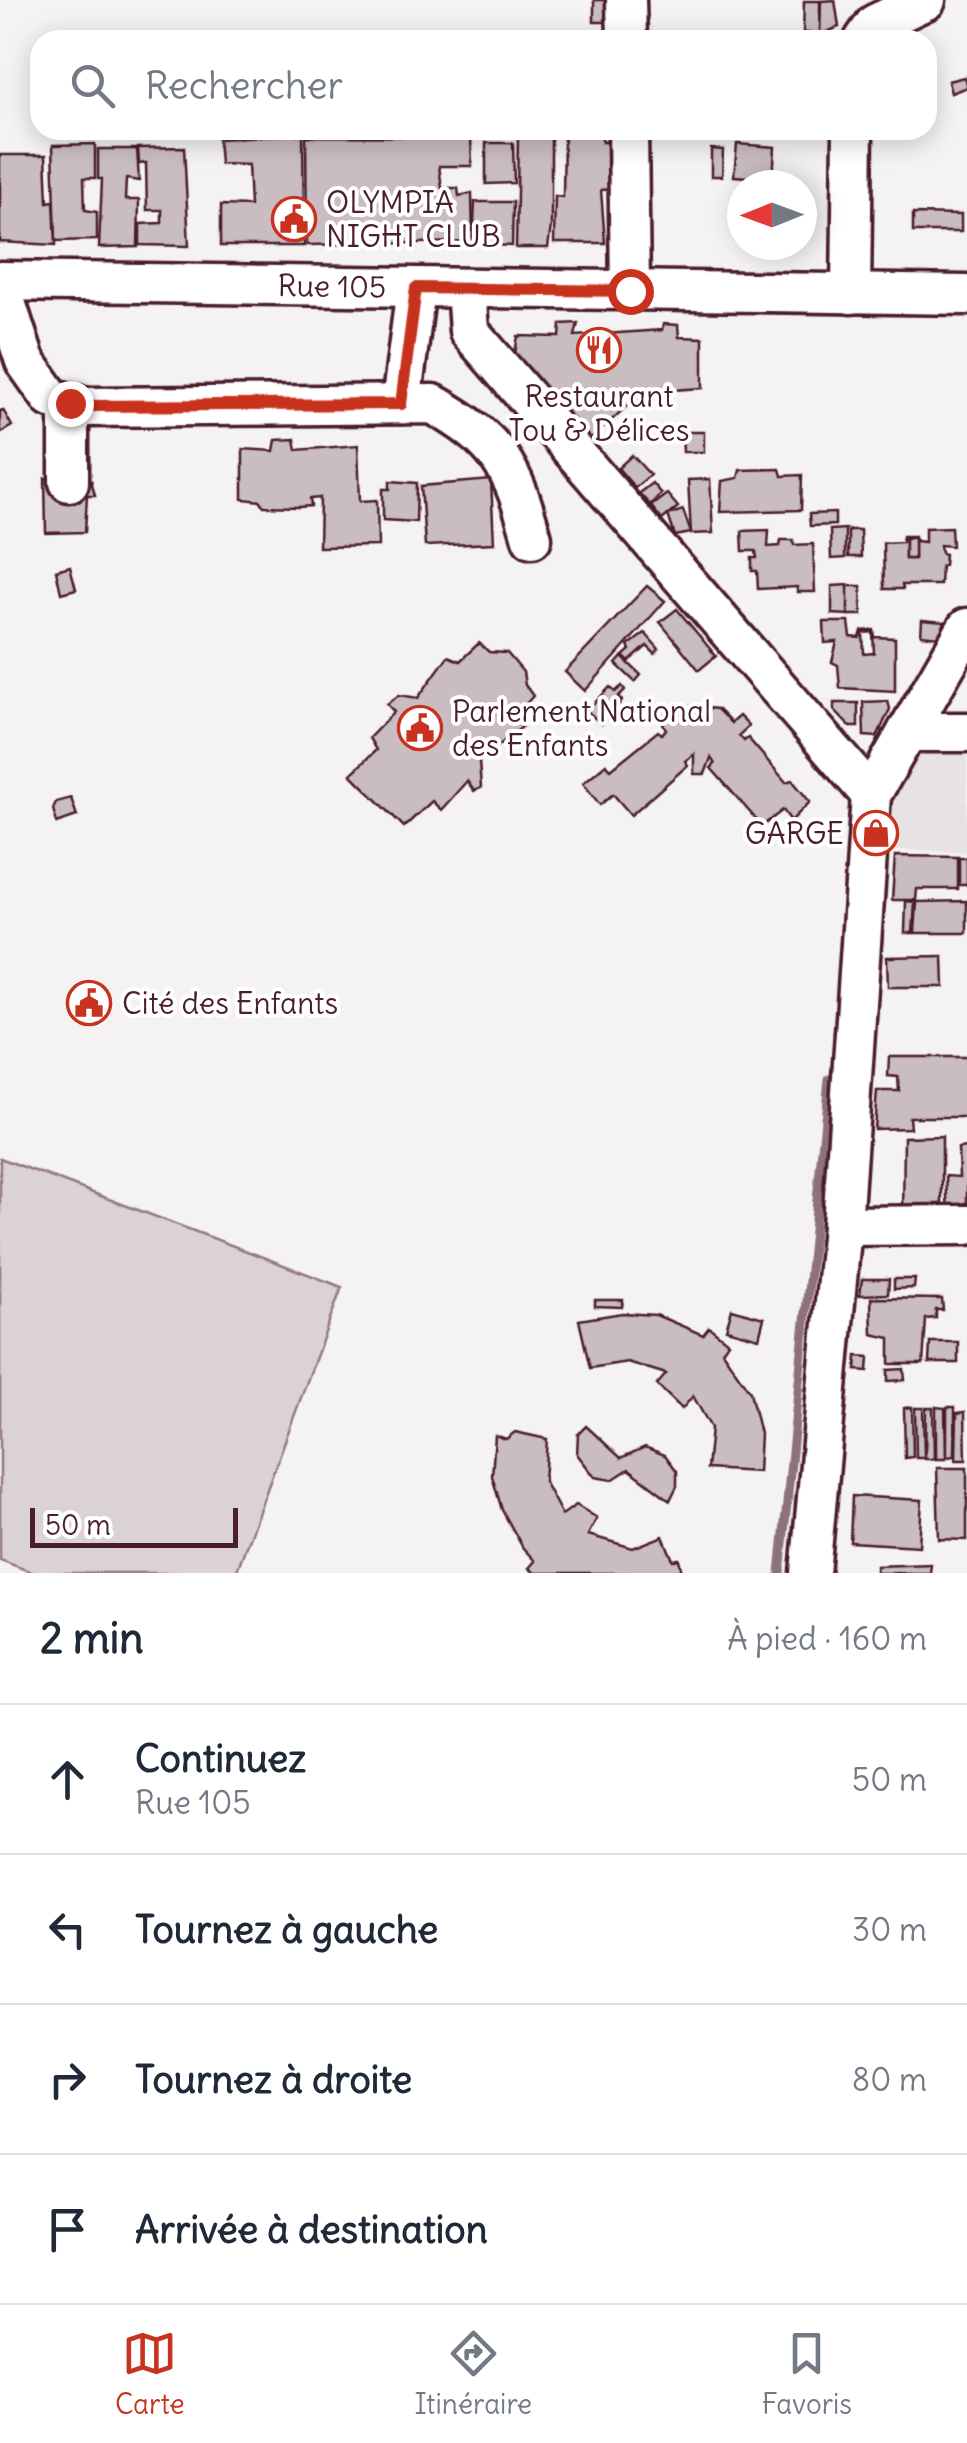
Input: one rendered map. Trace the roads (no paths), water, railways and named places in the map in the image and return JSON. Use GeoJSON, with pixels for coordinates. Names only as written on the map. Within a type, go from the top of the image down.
{"type":"FeatureCollection","features":[{"type":"Feature","properties":{"kind":"street"},"geometry":{"type":"LineString","coordinates":[[626,0],[627,30]]}},
{"type":"Feature","properties":{"kind":"street"},"geometry":{"type":"LineString","coordinates":[[871,30],[875,24],[926,0]]}},
{"type":"Feature","properties":{"kind":"street"},"geometry":{"type":"LineString","coordinates":[[628,140],[630,291]]}},
{"type":"Feature","properties":{"kind":"street"},"geometry":{"type":"LineString","coordinates":[[851,294],[853,140]]}},
{"type":"Feature","properties":{"kind":"street"},"geometry":{"type":"LineString","coordinates":[[0,282],[25,361],[51,398],[84,406],[434,404],[471,425],[503,458],[520,492],[532,538]]}},
{"type":"Feature","properties":{"kind":"street","name":"Rue 105"},"geometry":{"type":"LineString","coordinates":[[0,282],[967,295]]}},
{"type":"Feature","properties":{"kind":"street"},"geometry":{"type":"LineString","coordinates":[[401,404],[416,288]]}},
{"type":"Feature","properties":{"kind":"street"},"geometry":{"type":"LineString","coordinates":[[466,288],[470,331],[871,796]]}},
{"type":"Feature","properties":{"kind":"street"},"geometry":{"type":"LineString","coordinates":[[68,482],[70,403]]}},
{"type":"Feature","properties":{"kind":"street"},"geometry":{"type":"LineString","coordinates":[[810,1573],[842,1226],[871,796],[967,628]]}},
{"type":"Feature","properties":{"kind":"street"},"geometry":{"type":"LineString","coordinates":[[908,732],[967,732]]}},
{"type":"Feature","properties":{"kind":"street"},"geometry":{"type":"LineString","coordinates":[[842,1226],[967,1226]]}},
{"type":"Feature","properties":{"kind":"waterway"},"geometry":{"type":"LineString","coordinates":[[780,1573],[829,1079]]}},
{"type":"Feature","properties":{"kind":"place","name":"OLYMPIA NIGHT CLUB"},"geometry":{"type":"Point","coordinates":[294,219]}},
{"type":"Feature","properties":{"kind":"place","name":"Restaurant Tou & Délices"},"geometry":{"type":"Point","coordinates":[599,350]}},
{"type":"Feature","properties":{"kind":"place","name":"Parlement National des Enfants"},"geometry":{"type":"Point","coordinates":[420,728]}},
{"type":"Feature","properties":{"kind":"place","name":"GARGE"},"geometry":{"type":"Point","coordinates":[876,833]}},
{"type":"Feature","properties":{"kind":"place","name":"Cité des Enfants"},"geometry":{"type":"Point","coordinates":[89,1003]}}]}
